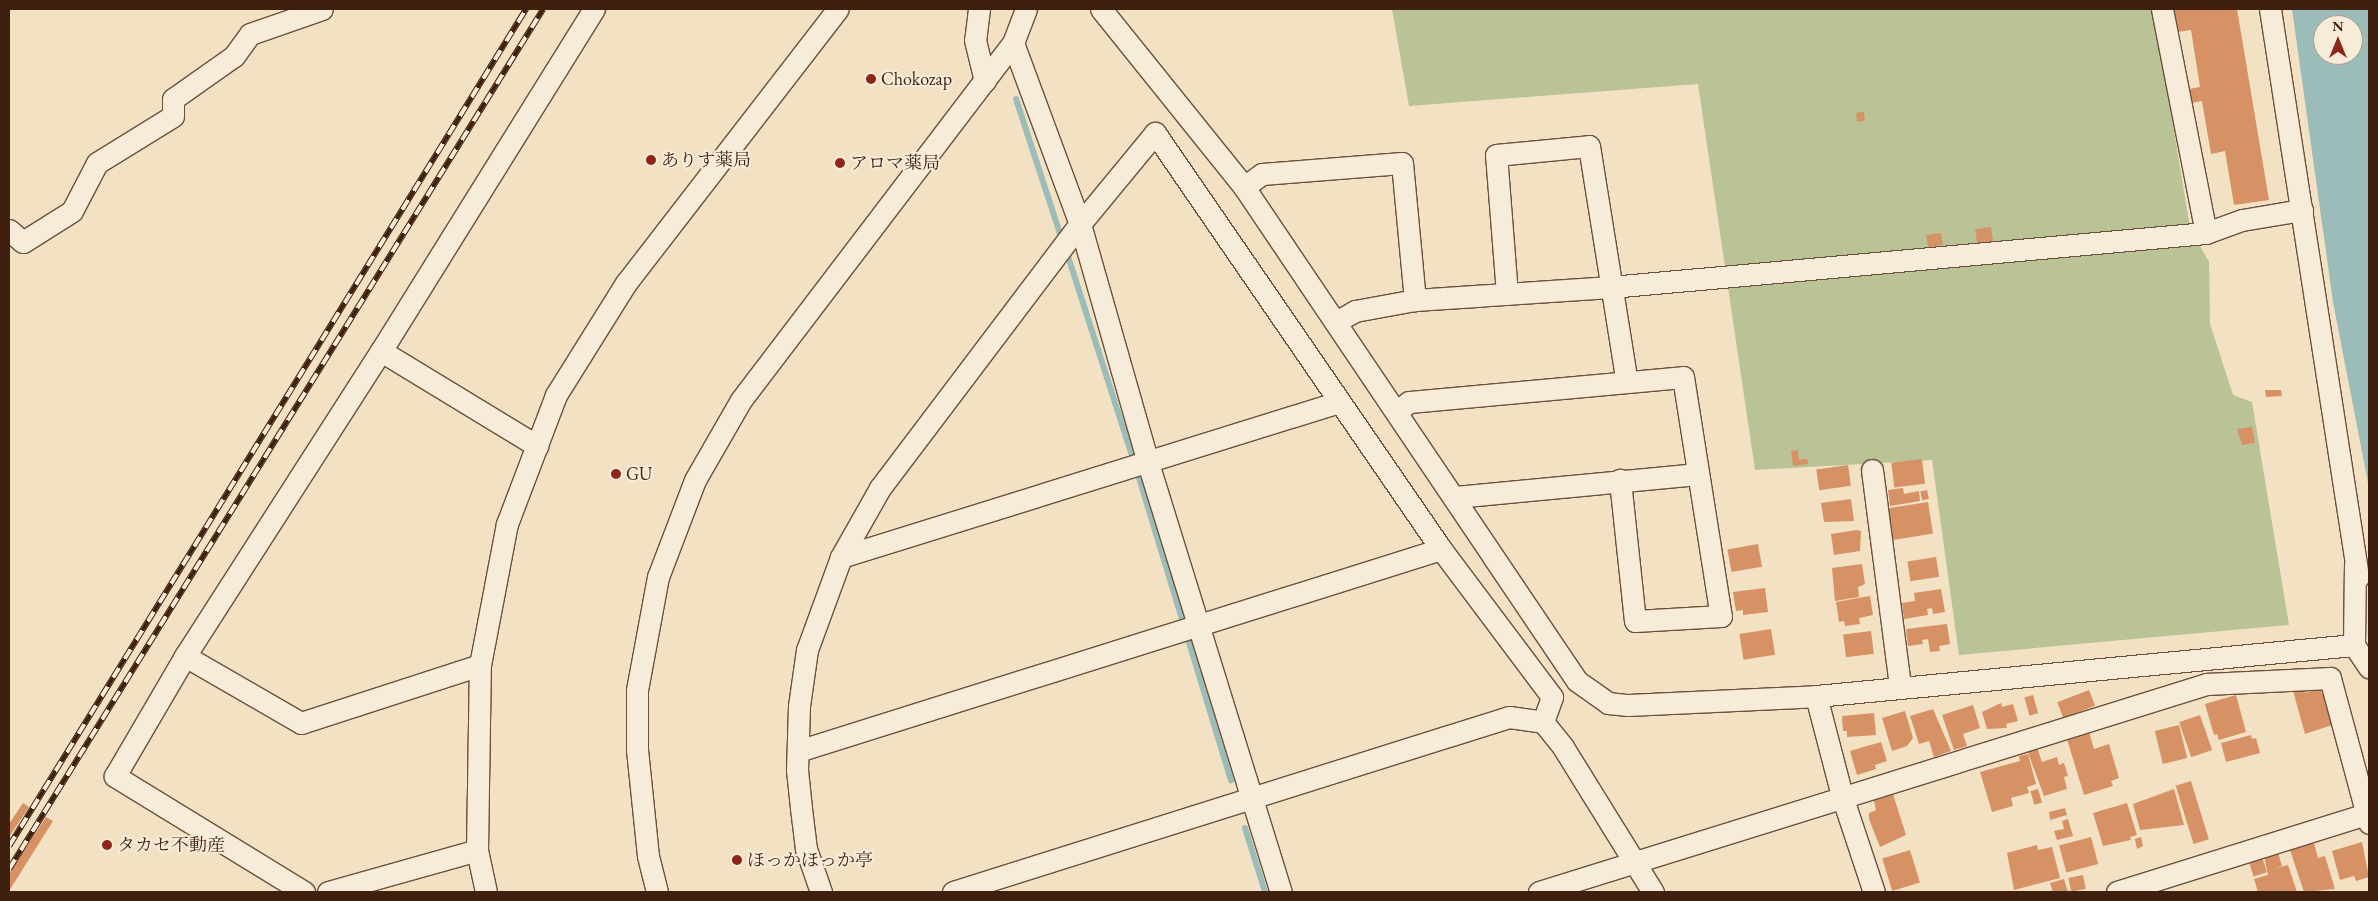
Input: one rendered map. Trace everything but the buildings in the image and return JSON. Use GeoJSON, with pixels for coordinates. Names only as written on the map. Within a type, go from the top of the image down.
{"type":"FeatureCollection","features":[{"type":"Feature","properties":{"kind":"street"},"geometry":{"type":"LineString","coordinates":[[9,230],[24,242],[72,211],[97,163],[173,116],[173,99],[234,56],[250,34],[288,14],[322,9]]}},
{"type":"Feature","properties":{"kind":"street"},"geometry":{"type":"LineString","coordinates":[[304,892],[115,776],[185,656],[381,351],[594,9]]}},
{"type":"Feature","properties":{"kind":"street"},"geometry":{"type":"LineString","coordinates":[[486,892],[477,850],[480,665],[507,524],[556,395],[626,283],[838,9]]}},
{"type":"Feature","properties":{"kind":"street"},"geometry":{"type":"LineString","coordinates":[[979,9],[975,40],[985,81]]}},
{"type":"Feature","properties":{"kind":"street"},"geometry":{"type":"LineString","coordinates":[[657,892],[648,856],[636,750],[637,690],[658,577],[694,480],[741,400],[1013,43],[1026,9]]}},
{"type":"Feature","properties":{"kind":"street"},"geometry":{"type":"LineString","coordinates":[[1101,9],[1244,187],[1455,497],[1577,681],[1608,703],[1628,705],[1816,696],[1900,686],[2354,645]]}},
{"type":"Feature","properties":{"kind":"street"},"geometry":{"type":"LineString","coordinates":[[2162,9],[2206,233]]}},
{"type":"Feature","properties":{"kind":"street"},"geometry":{"type":"LineString","coordinates":[[2270,9],[2355,564],[2369,618]]}},
{"type":"Feature","properties":{"kind":"street"},"geometry":{"type":"LineString","coordinates":[[1013,43],[1075,231],[1139,465],[1190,630],[1251,797],[1281,892]]}},
{"type":"Feature","properties":{"kind":"street"},"geometry":{"type":"LineString","coordinates":[[820,892],[806,849],[797,770],[799,706],[807,650],[841,557],[880,488],[1056,255],[1155,133],[1441,549],[1552,697]]}},
{"type":"Feature","properties":{"kind":"street"},"geometry":{"type":"LineString","coordinates":[[1507,294],[1496,154],[1589,146],[1626,382]]}},
{"type":"Feature","properties":{"kind":"street"},"geometry":{"type":"LineString","coordinates":[[1244,187],[1262,174],[1402,163],[1415,300]]}},
{"type":"Feature","properties":{"kind":"street"},"geometry":{"type":"LineString","coordinates":[[1336,322],[1355,311],[1415,300],[1611,287],[2206,233],[2242,220],[2302,210]]}},
{"type":"Feature","properties":{"kind":"street"},"geometry":{"type":"LineString","coordinates":[[381,351],[537,446]]}},
{"type":"Feature","properties":{"kind":"street"},"geometry":{"type":"LineString","coordinates":[[1396,412],[1409,402],[1682,377],[1721,616],[1635,621],[1620,480]]}},
{"type":"Feature","properties":{"kind":"street"},"geometry":{"type":"LineString","coordinates":[[841,557],[1339,402]]}},
{"type":"Feature","properties":{"kind":"street"},"geometry":{"type":"LineString","coordinates":[[1872,470],[1900,686]]}},
{"type":"Feature","properties":{"kind":"street"},"geometry":{"type":"LineString","coordinates":[[1455,497],[1698,474]]}},
{"type":"Feature","properties":{"kind":"street"},"geometry":{"type":"LineString","coordinates":[[798,751],[1190,630],[1441,549]]}},
{"type":"Feature","properties":{"kind":"street"},"geometry":{"type":"LineString","coordinates":[[2355,564],[2354,645],[2369,667]]}},
{"type":"Feature","properties":{"kind":"street"},"geometry":{"type":"LineString","coordinates":[[185,656],[301,723],[480,665]]}},
{"type":"Feature","properties":{"kind":"street"},"geometry":{"type":"LineString","coordinates":[[1539,892],[1842,796],[2207,684],[2330,678],[2369,817],[2117,892]]}},
{"type":"Feature","properties":{"kind":"street"},"geometry":{"type":"LineString","coordinates":[[1543,722],[1552,697],[1577,681]]}},
{"type":"Feature","properties":{"kind":"street"},"geometry":{"type":"LineString","coordinates":[[1816,696],[1842,796],[1874,892]]}},
{"type":"Feature","properties":{"kind":"street"},"geometry":{"type":"LineString","coordinates":[[953,892],[1509,717],[1543,722],[1563,747],[1653,892]]}},
{"type":"Feature","properties":{"kind":"street"},"geometry":{"type":"LineString","coordinates":[[328,892],[477,850]]}},
{"type":"Feature","properties":{"kind":"green space"},"geometry":{"type":"Polygon","coordinates":[[[1392,9],[2154,9],[2190,228],[2209,262],[2210,324],[2233,395],[2252,402],[2289,625],[1959,655],[1932,460],[1755,470],[1698,84],[1409,106],[1392,9]]]}},
{"type":"Feature","properties":{"kind":"water"},"geometry":{"type":"Polygon","coordinates":[[[2292,9],[2369,9],[2369,488],[2333,302],[2292,9]]]}},
{"type":"Feature","properties":{"kind":"waterway"},"geometry":{"type":"LineString","coordinates":[[1016,99],[1062,240]]}},
{"type":"Feature","properties":{"kind":"waterway"},"geometry":{"type":"LineString","coordinates":[[1066,250],[1140,481],[1231,780]]}},
{"type":"Feature","properties":{"kind":"waterway"},"geometry":{"type":"LineString","coordinates":[[1245,828],[1265,892]]}},
{"type":"Feature","properties":{"kind":"railway"},"geometry":{"type":"LineString","coordinates":[[9,846],[526,9]]}},
{"type":"Feature","properties":{"kind":"railway"},"geometry":{"type":"LineString","coordinates":[[9,869],[543,9]]}},
{"type":"Feature","properties":{"kind":"place","name":"Chokozap"},"geometry":{"type":"Point","coordinates":[871,79]}},
{"type":"Feature","properties":{"kind":"place","name":"ありす薬局"},"geometry":{"type":"Point","coordinates":[651,160]}},
{"type":"Feature","properties":{"kind":"place","name":"アロマ薬局"},"geometry":{"type":"Point","coordinates":[840,163]}},
{"type":"Feature","properties":{"kind":"place","name":"GU"},"geometry":{"type":"Point","coordinates":[616,474]}},
{"type":"Feature","properties":{"kind":"place","name":"タカセ不動産"},"geometry":{"type":"Point","coordinates":[107,845]}},
{"type":"Feature","properties":{"kind":"place","name":"ほっかほっか亭"},"geometry":{"type":"Point","coordinates":[737,860]}}]}
